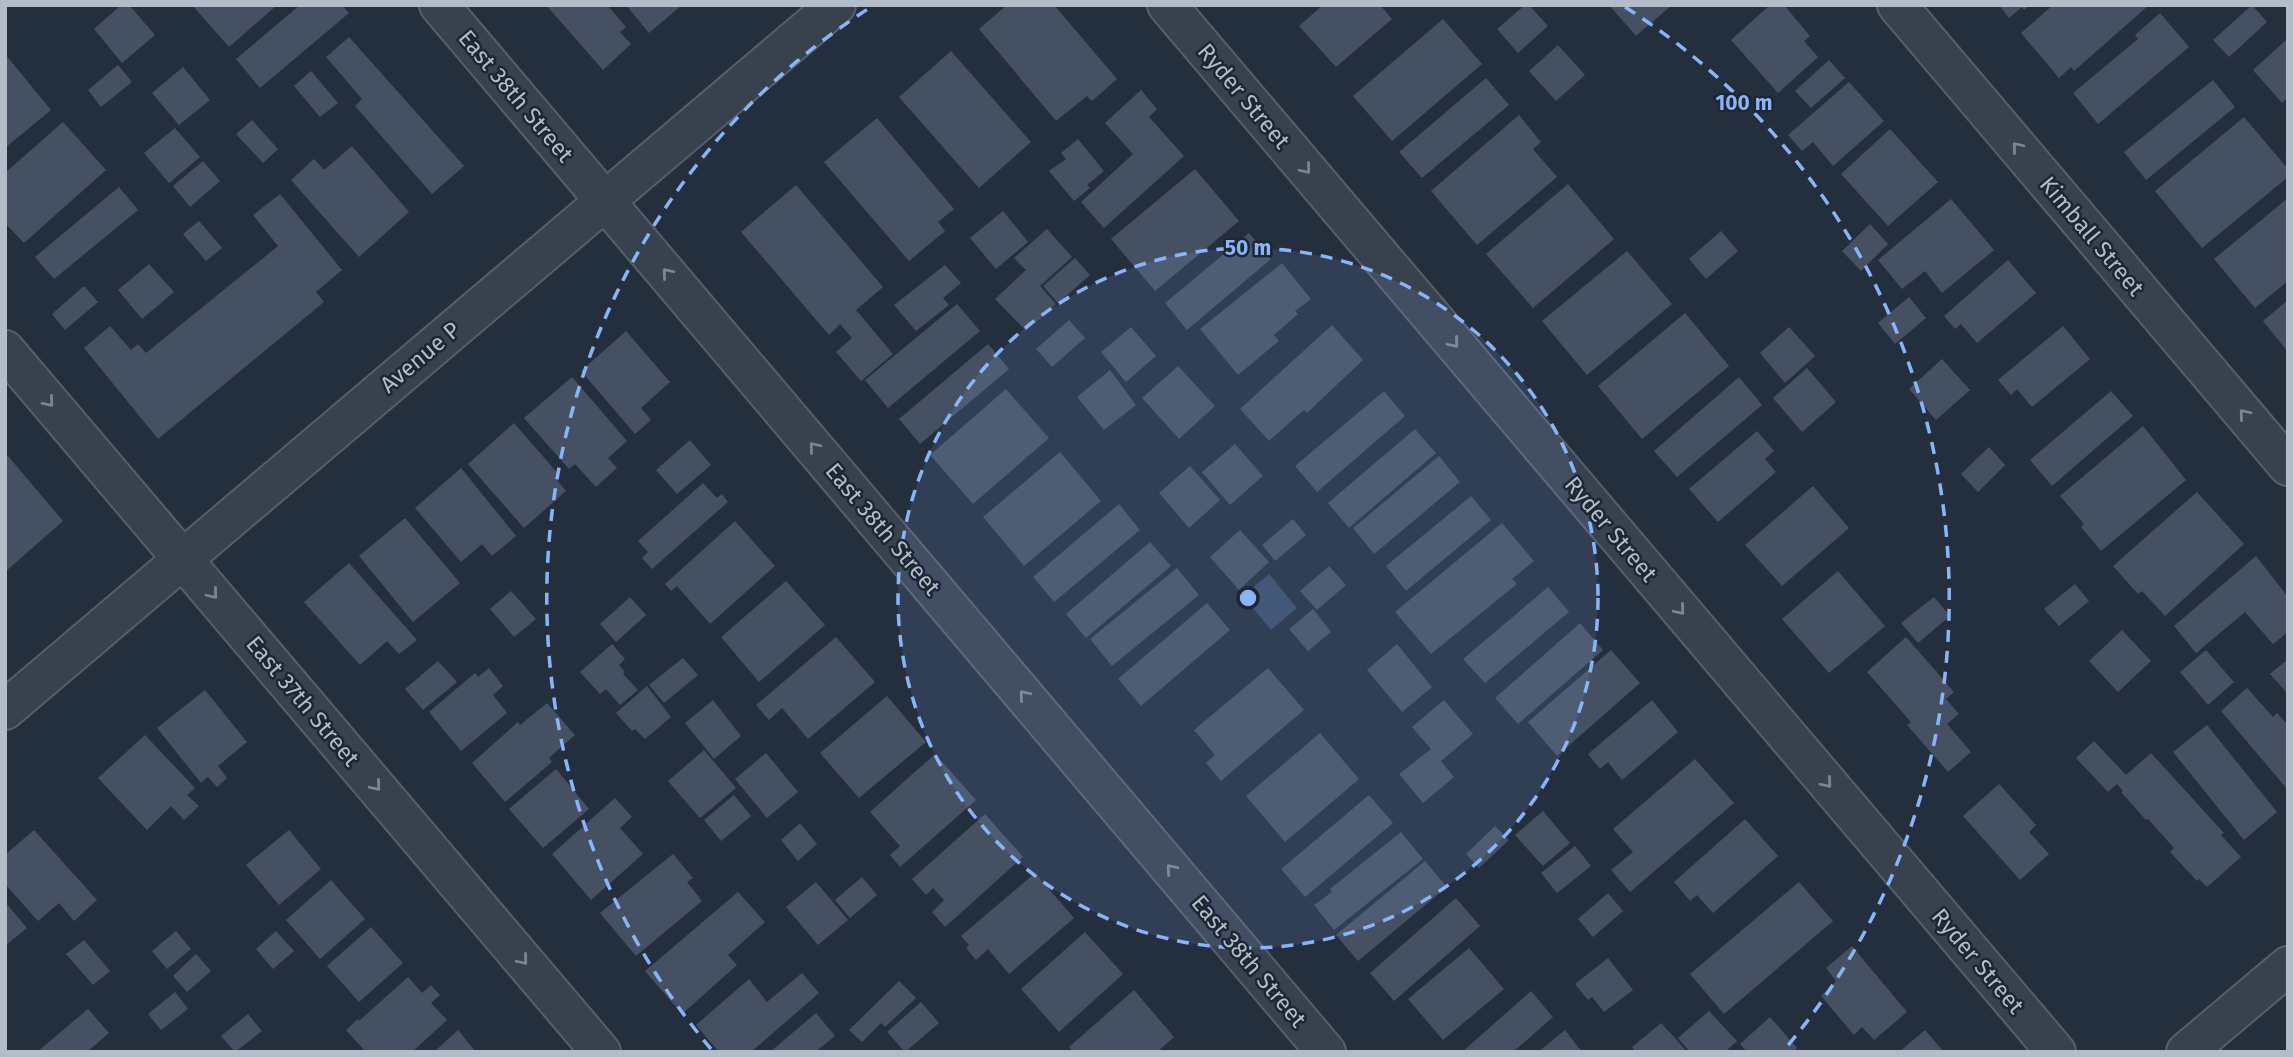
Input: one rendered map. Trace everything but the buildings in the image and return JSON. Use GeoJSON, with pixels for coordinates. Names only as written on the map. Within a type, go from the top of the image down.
{"type":"FeatureCollection","features":[{"type":"Feature","properties":{"kind":"street","name":"East 38th Street"},"geometry":{"type":"LineString","coordinates":[[439,5],[1326,1052]]}},
{"type":"Feature","properties":{"kind":"street","name":"Avenue P"},"geometry":{"type":"LineString","coordinates":[[5,710],[836,5]]}},
{"type":"Feature","properties":{"kind":"street","name":"Ryder Street"},"geometry":{"type":"LineString","coordinates":[[1167,5],[2056,1052]]}},
{"type":"Feature","properties":{"kind":"street","name":"Kimball Street"},"geometry":{"type":"LineString","coordinates":[[1896,5],[2288,466]]}},
{"type":"Feature","properties":{"kind":"street","name":"East 37th Street"},"geometry":{"type":"LineString","coordinates":[[5,350],[601,1052]]}},
{"type":"Feature","properties":{"kind":"street"},"geometry":{"type":"LineString","coordinates":[[2186,1052],[2288,966]]}},
{"type":"Feature","properties":{"kind":"water"},"geometry":{"type":"Polygon","coordinates":[[[1269,574],[1297,608],[1271,630],[1243,596],[1269,574]]]}}]}
